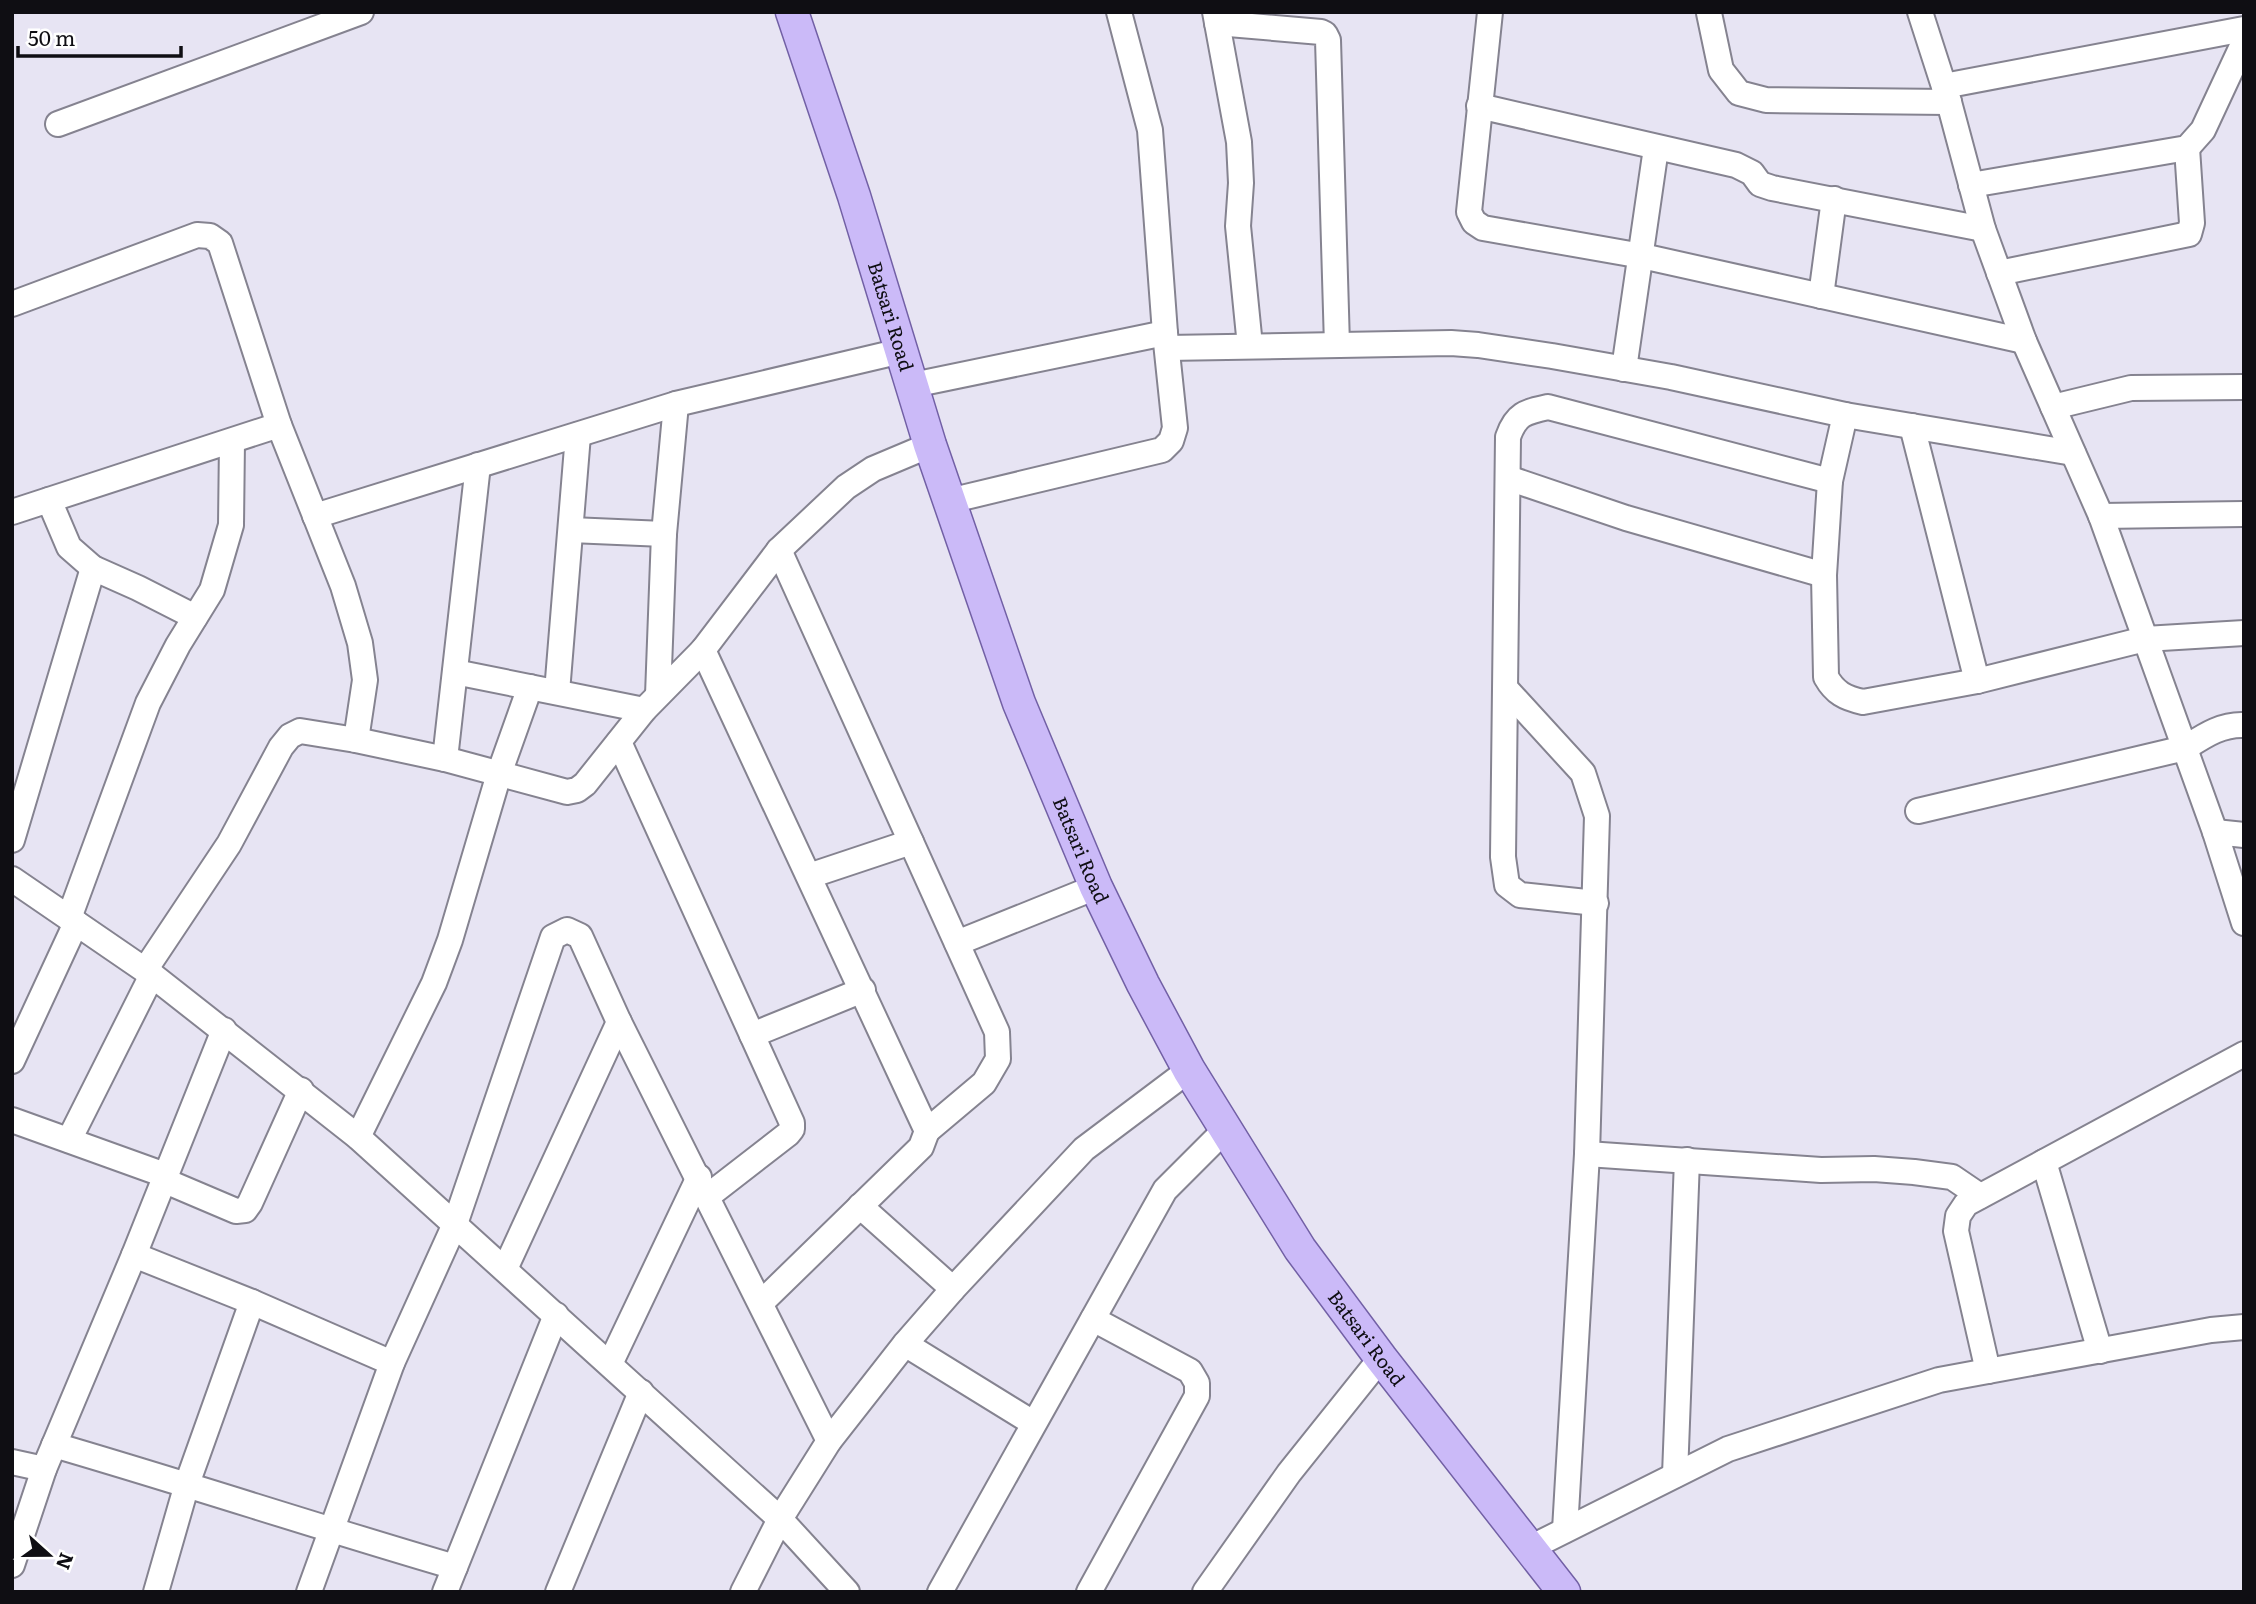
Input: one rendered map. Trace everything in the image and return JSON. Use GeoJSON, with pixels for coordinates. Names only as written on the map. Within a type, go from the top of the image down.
{"type":"FeatureCollection","features":[{"type":"Feature","properties":{"kind":"main road","name":"Batsari Road"},"geometry":{"type":"LineString","coordinates":[[793,12],[854,196],[930,444],[1019,704],[1096,887],[1143,984],[1189,1070],[1300,1249],[1381,1358],[1564,1592]]}},
{"type":"Feature","properties":{"kind":"street"},"geometry":{"type":"LineString","coordinates":[[58,124],[361,12]]}},
{"type":"Feature","properties":{"kind":"street"},"geometry":{"type":"LineString","coordinates":[[949,501],[1162,450],[1171,441],[1175,428],[1150,130],[1119,12]]}},
{"type":"Feature","properties":{"kind":"street"},"geometry":{"type":"LineString","coordinates":[[1490,12],[1469,212],[1474,222],[1483,228],[1642,256],[2024,341]]}},
{"type":"Feature","properties":{"kind":"street"},"geometry":{"type":"LineString","coordinates":[[1701,12],[1716,12]]}},
{"type":"Feature","properties":{"kind":"street"},"geometry":{"type":"LineString","coordinates":[[1920,12],[1947,94],[1983,229],[2024,341],[2101,516],[2215,832],[2244,923]]}},
{"type":"Feature","properties":{"kind":"street"},"geometry":{"type":"LineString","coordinates":[[1709,13],[1721,71],[1738,93],[1766,100],[1947,94],[2244,29]]}},
{"type":"Feature","properties":{"kind":"street"},"geometry":{"type":"LineString","coordinates":[[1250,346],[1238,226],[1241,183],[1239,142],[1216,18],[1321,32],[1328,40],[1337,345]]}},
{"type":"Feature","properties":{"kind":"street"},"geometry":{"type":"LineString","coordinates":[[1971,185],[2187,148],[2203,130],[2244,42]]}},
{"type":"Feature","properties":{"kind":"street"},"geometry":{"type":"LineString","coordinates":[[1479,106],[1736,165],[1752,173],[1760,184],[1772,188],[1983,229]]}},
{"type":"Feature","properties":{"kind":"street"},"geometry":{"type":"LineString","coordinates":[[1624,369],[1656,148]]}},
{"type":"Feature","properties":{"kind":"street"},"geometry":{"type":"LineString","coordinates":[[1999,273],[2189,234],[2193,223],[2187,148]]}},
{"type":"Feature","properties":{"kind":"street"},"geometry":{"type":"LineString","coordinates":[[1821,296],[1834,199]]}},
{"type":"Feature","properties":{"kind":"street"},"geometry":{"type":"LineString","coordinates":[[12,304],[197,235],[210,236],[220,243],[279,425],[343,586],[360,643],[365,680],[356,740]]}},
{"type":"Feature","properties":{"kind":"street"},"geometry":{"type":"LineString","coordinates":[[913,385],[1166,340],[1250,346],[1478,345],[1624,369],[1845,415],[2073,453]]}},
{"type":"Feature","properties":{"kind":"street"},"geometry":{"type":"LineString","coordinates":[[315,516],[676,404],[901,351]]}},
{"type":"Feature","properties":{"kind":"street"},"geometry":{"type":"LineString","coordinates":[[2053,407],[2131,388],[2244,387]]}},
{"type":"Feature","properties":{"kind":"street"},"geometry":{"type":"LineString","coordinates":[[651,703],[676,404]]}},
{"type":"Feature","properties":{"kind":"street"},"geometry":{"type":"LineString","coordinates":[[1596,903],[1520,895],[1507,885],[1503,857],[1508,437],[1513,422],[1526,412],[1548,407],[1830,481]]}},
{"type":"Feature","properties":{"kind":"street"},"geometry":{"type":"LineString","coordinates":[[1845,415],[1830,481],[1824,575],[1826,677],[1833,690],[1847,699],[1863,702],[1977,681],[2145,639],[2244,633]]}},
{"type":"Feature","properties":{"kind":"street"},"geometry":{"type":"LineString","coordinates":[[12,512],[279,425]]}},
{"type":"Feature","properties":{"kind":"street"},"geometry":{"type":"LineString","coordinates":[[1912,426],[1977,681]]}},
{"type":"Feature","properties":{"kind":"street"},"geometry":{"type":"LineString","coordinates":[[556,692],[578,435]]}},
{"type":"Feature","properties":{"kind":"street"},"geometry":{"type":"LineString","coordinates":[[12,1061],[73,920],[148,704],[178,645],[212,590],[231,524],[232,441]]}},
{"type":"Feature","properties":{"kind":"street"},"geometry":{"type":"LineString","coordinates":[[69,1140],[149,972],[229,844],[281,747],[290,736],[300,731],[356,740],[445,759],[567,792],[577,790],[585,784],[651,703],[703,650],[779,550],[846,487],[873,469],[930,444]]}},
{"type":"Feature","properties":{"kind":"street"},"geometry":{"type":"LineString","coordinates":[[445,759],[478,465]]}},
{"type":"Feature","properties":{"kind":"street"},"geometry":{"type":"LineString","coordinates":[[1508,478],[1626,518],[1824,575]]}},
{"type":"Feature","properties":{"kind":"street"},"geometry":{"type":"LineString","coordinates":[[48,500],[69,547],[93,568],[195,617]]}},
{"type":"Feature","properties":{"kind":"street"},"geometry":{"type":"LineString","coordinates":[[2101,516],[2244,514]]}},
{"type":"Feature","properties":{"kind":"street"},"geometry":{"type":"LineString","coordinates":[[571,530],[664,534]]}},
{"type":"Feature","properties":{"kind":"street"},"geometry":{"type":"LineString","coordinates":[[761,1303],[920,1147],[927,1131],[984,1083],[998,1059],[997,1032],[779,550]]}},
{"type":"Feature","properties":{"kind":"street"},"geometry":{"type":"LineString","coordinates":[[12,840],[93,568]]}},
{"type":"Feature","properties":{"kind":"street"},"geometry":{"type":"LineString","coordinates":[[703,650],[927,1131]]}},
{"type":"Feature","properties":{"kind":"street"},"geometry":{"type":"LineString","coordinates":[[454,672],[556,692],[651,703]]}},
{"type":"Feature","properties":{"kind":"street"},"geometry":{"type":"LineString","coordinates":[[358,1137],[434,984],[450,940],[499,774],[530,687]]}},
{"type":"Feature","properties":{"kind":"street"},"geometry":{"type":"LineString","coordinates":[[1507,690],[1583,773],[1597,816],[1587,1154],[1565,1530]]}},
{"type":"Feature","properties":{"kind":"street"},"geometry":{"type":"LineString","coordinates":[[1918,811],[2185,748],[2230,724],[2244,724]]}},
{"type":"Feature","properties":{"kind":"street"},"geometry":{"type":"LineString","coordinates":[[610,1364],[703,1187],[792,1129],[792,1123],[619,742]]}},
{"type":"Feature","properties":{"kind":"street"},"geometry":{"type":"LineString","coordinates":[[2215,832],[2244,835]]}},
{"type":"Feature","properties":{"kind":"street"},"geometry":{"type":"LineString","coordinates":[[809,876],[911,842]]}},
{"type":"Feature","properties":{"kind":"street"},"geometry":{"type":"LineString","coordinates":[[12,879],[149,972],[358,1137],[780,1519],[847,1592]]}},
{"type":"Feature","properties":{"kind":"street"},"geometry":{"type":"LineString","coordinates":[[957,943],[1096,887]]}},
{"type":"Feature","properties":{"kind":"street"},"geometry":{"type":"LineString","coordinates":[[310,1592],[392,1363],[455,1224],[553,937],[567,930],[580,936],[619,1022],[830,1441]]}},
{"type":"Feature","properties":{"kind":"street"},"geometry":{"type":"LineString","coordinates":[[752,1035],[863,990]]}},
{"type":"Feature","properties":{"kind":"street"},"geometry":{"type":"LineString","coordinates":[[505,1269],[619,1022]]}},
{"type":"Feature","properties":{"kind":"street"},"geometry":{"type":"LineString","coordinates":[[12,1565],[44,1469],[224,1030]]}},
{"type":"Feature","properties":{"kind":"street"},"geometry":{"type":"LineString","coordinates":[[1987,1371],[1956,1231],[1958,1216],[1966,1204],[2244,1054]]}},
{"type":"Feature","properties":{"kind":"street"},"geometry":{"type":"LineString","coordinates":[[743,1592],[780,1519],[830,1441],[905,1344],[1084,1149],[1189,1070]]}},
{"type":"Feature","properties":{"kind":"street"},"geometry":{"type":"LineString","coordinates":[[12,1120],[164,1178],[236,1211],[245,1210],[250,1203],[301,1090]]}},
{"type":"Feature","properties":{"kind":"street"},"geometry":{"type":"LineString","coordinates":[[940,1592],[1166,1190],[1225,1130]]}},
{"type":"Feature","properties":{"kind":"street"},"geometry":{"type":"LineString","coordinates":[[1587,1154],[1821,1170],[1874,1169],[1914,1172],[1952,1177],[1980,1196]]}},
{"type":"Feature","properties":{"kind":"street"},"geometry":{"type":"LineString","coordinates":[[1675,1475],[1688,1160]]}},
{"type":"Feature","properties":{"kind":"street"},"geometry":{"type":"LineString","coordinates":[[2044,1162],[2100,1351]]}},
{"type":"Feature","properties":{"kind":"street"},"geometry":{"type":"LineString","coordinates":[[860,1206],[953,1289]]}},
{"type":"Feature","properties":{"kind":"street"},"geometry":{"type":"LineString","coordinates":[[134,1255],[252,1302],[392,1363]]}},
{"type":"Feature","properties":{"kind":"street"},"geometry":{"type":"LineString","coordinates":[[156,1592],[187,1484],[252,1302]]}},
{"type":"Feature","properties":{"kind":"street"},"geometry":{"type":"LineString","coordinates":[[445,1592],[556,1315]]}},
{"type":"Feature","properties":{"kind":"street"},"geometry":{"type":"LineString","coordinates":[[1089,1592],[1198,1396],[1197,1383],[1191,1371],[1093,1319]]}},
{"type":"Feature","properties":{"kind":"street"},"geometry":{"type":"LineString","coordinates":[[1530,1548],[1728,1449],[1939,1380],[2211,1330],[2244,1327]]}},
{"type":"Feature","properties":{"kind":"street"},"geometry":{"type":"LineString","coordinates":[[905,1344],[1033,1423]]}},
{"type":"Feature","properties":{"kind":"street"},"geometry":{"type":"LineString","coordinates":[[1205,1592],[1289,1473],[1381,1358]]}},
{"type":"Feature","properties":{"kind":"street"},"geometry":{"type":"LineString","coordinates":[[558,1592],[641,1392]]}},
{"type":"Feature","properties":{"kind":"street"},"geometry":{"type":"LineString","coordinates":[[54,1446],[455,1567]]}},
{"type":"Feature","properties":{"kind":"street"},"geometry":{"type":"LineString","coordinates":[[12,1462],[44,1469]]}}]}
